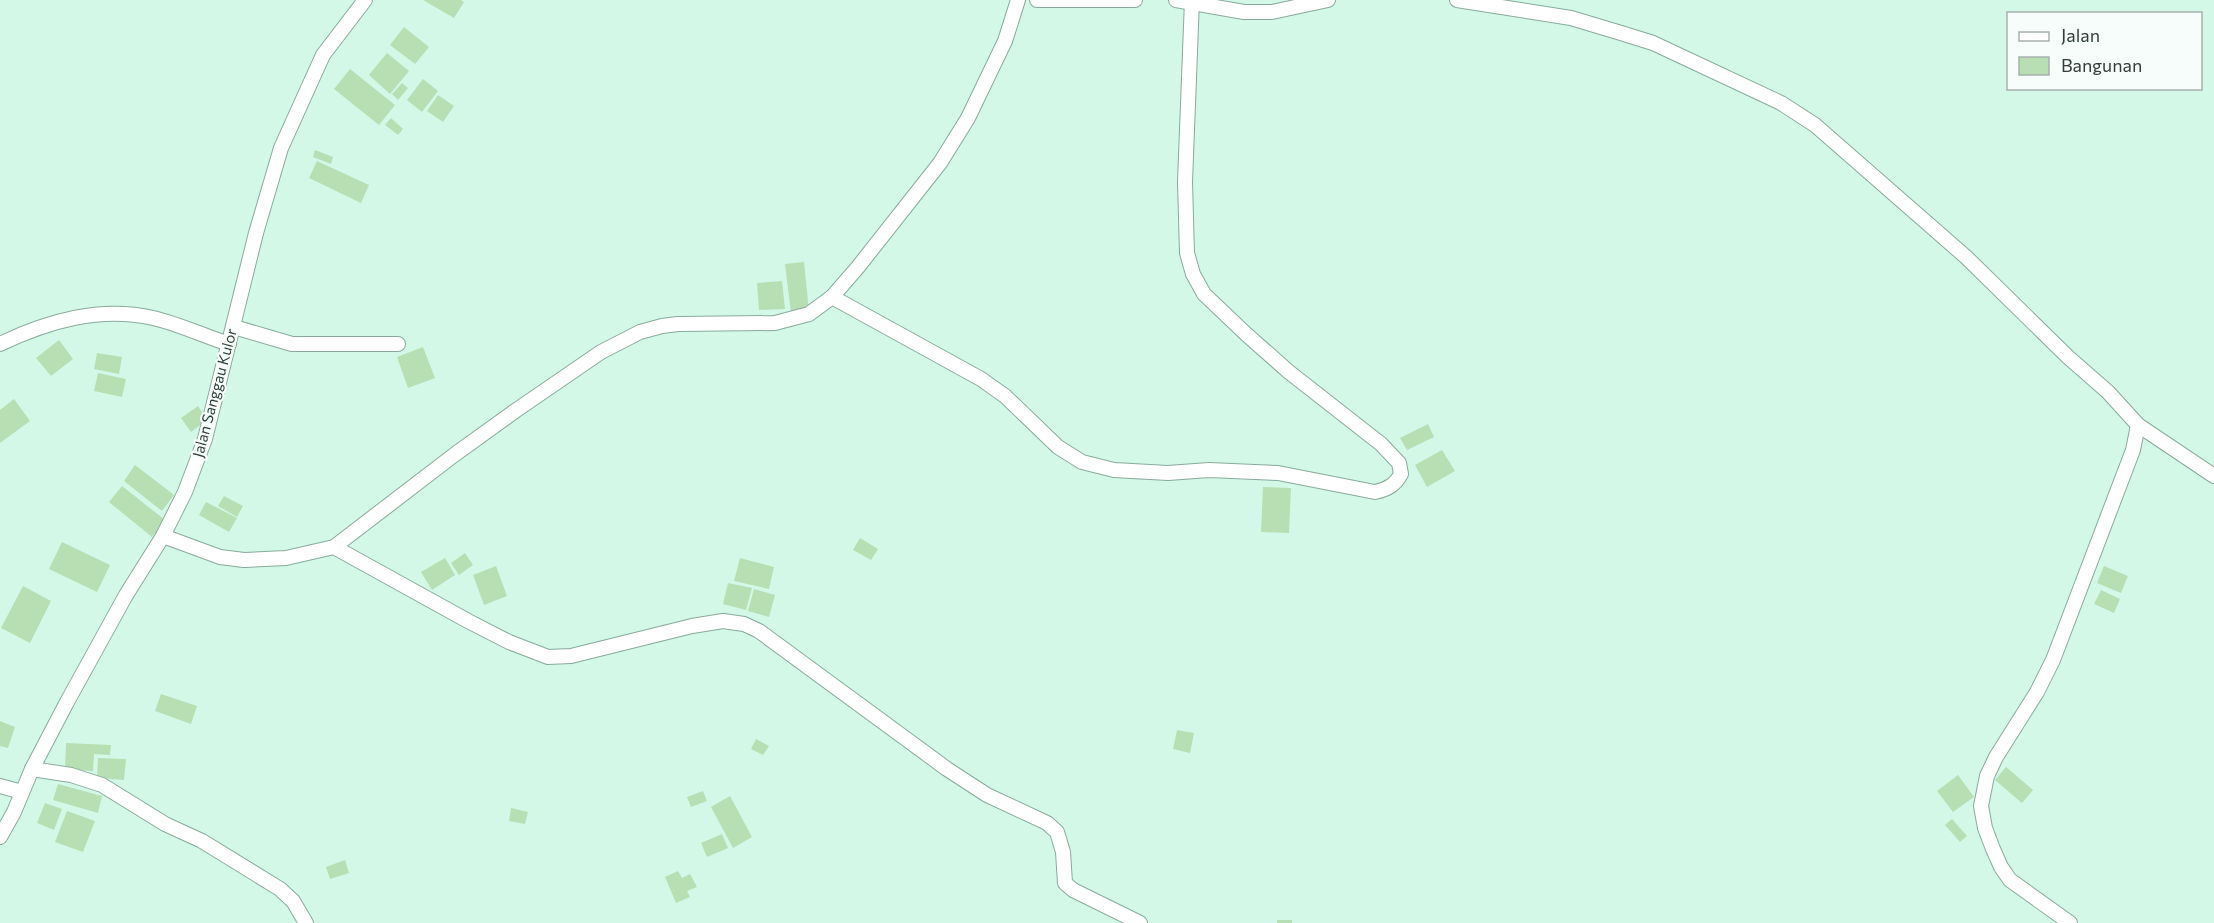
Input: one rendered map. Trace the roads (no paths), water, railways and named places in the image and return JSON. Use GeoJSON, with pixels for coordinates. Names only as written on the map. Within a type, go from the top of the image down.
{"type":"FeatureCollection","features":[{"type":"Feature","properties":{"kind":"street","name":"Jalan Sanggau Kulor"},"geometry":{"type":"LineString","coordinates":[[0,837],[32,769],[126,595],[163,536],[185,492],[205,439],[256,232],[281,148],[324,55],[365,0]]}},
{"type":"Feature","properties":{"kind":"street"},"geometry":{"type":"LineString","coordinates":[[163,536],[220,556],[244,560],[286,558],[333,547],[515,411],[601,352],[630,337],[662,326],[775,323],[809,314],[832,297],[940,163],[968,118],[1005,41],[1018,0]]}},
{"type":"Feature","properties":{"kind":"street"},"geometry":{"type":"LineString","coordinates":[[1037,0],[1135,0]]}},
{"type":"Feature","properties":{"kind":"street"},"geometry":{"type":"LineString","coordinates":[[1176,0],[1244,12],[1272,12],[1328,0]]}},
{"type":"Feature","properties":{"kind":"street"},"geometry":{"type":"LineString","coordinates":[[1457,0],[1571,18],[1662,47],[1780,103],[1815,125],[1966,257],[2068,357],[2108,392],[2138,425],[2214,476]]}},
{"type":"Feature","properties":{"kind":"street"},"geometry":{"type":"LineString","coordinates":[[832,297],[981,379],[1005,396],[1058,447],[1082,462],[1114,470],[1168,473],[1219,470],[1278,473],[1375,492],[1390,488],[1401,474],[1399,463],[1381,444],[1289,372],[1246,334],[1204,294],[1192,274],[1187,253],[1185,182],[1192,1]]}},
{"type":"Feature","properties":{"kind":"street"},"geometry":{"type":"LineString","coordinates":[[0,344],[21,334],[71,317],[112,313],[154,318],[229,344]]}},
{"type":"Feature","properties":{"kind":"street"},"geometry":{"type":"LineString","coordinates":[[234,327],[292,344],[398,344]]}},
{"type":"Feature","properties":{"kind":"street"},"geometry":{"type":"LineString","coordinates":[[2070,923],[2010,880],[1993,849],[1985,828],[1981,806],[1987,776],[1996,757],[2037,692],[2053,660],[2133,450],[2138,425]]}},
{"type":"Feature","properties":{"kind":"street"},"geometry":{"type":"LineString","coordinates":[[333,547],[509,642],[548,657],[571,656],[692,626],[723,621],[744,624],[759,631],[947,769],[987,795],[1047,823],[1057,832],[1063,852],[1065,883],[1073,890],[1140,923]]}},
{"type":"Feature","properties":{"kind":"street"},"geometry":{"type":"LineString","coordinates":[[32,769],[71,775],[112,790],[165,824],[202,841],[280,889],[293,901],[306,923]]}},
{"type":"Feature","properties":{"kind":"street"},"geometry":{"type":"LineString","coordinates":[[0,786],[22,792]]}}]}
